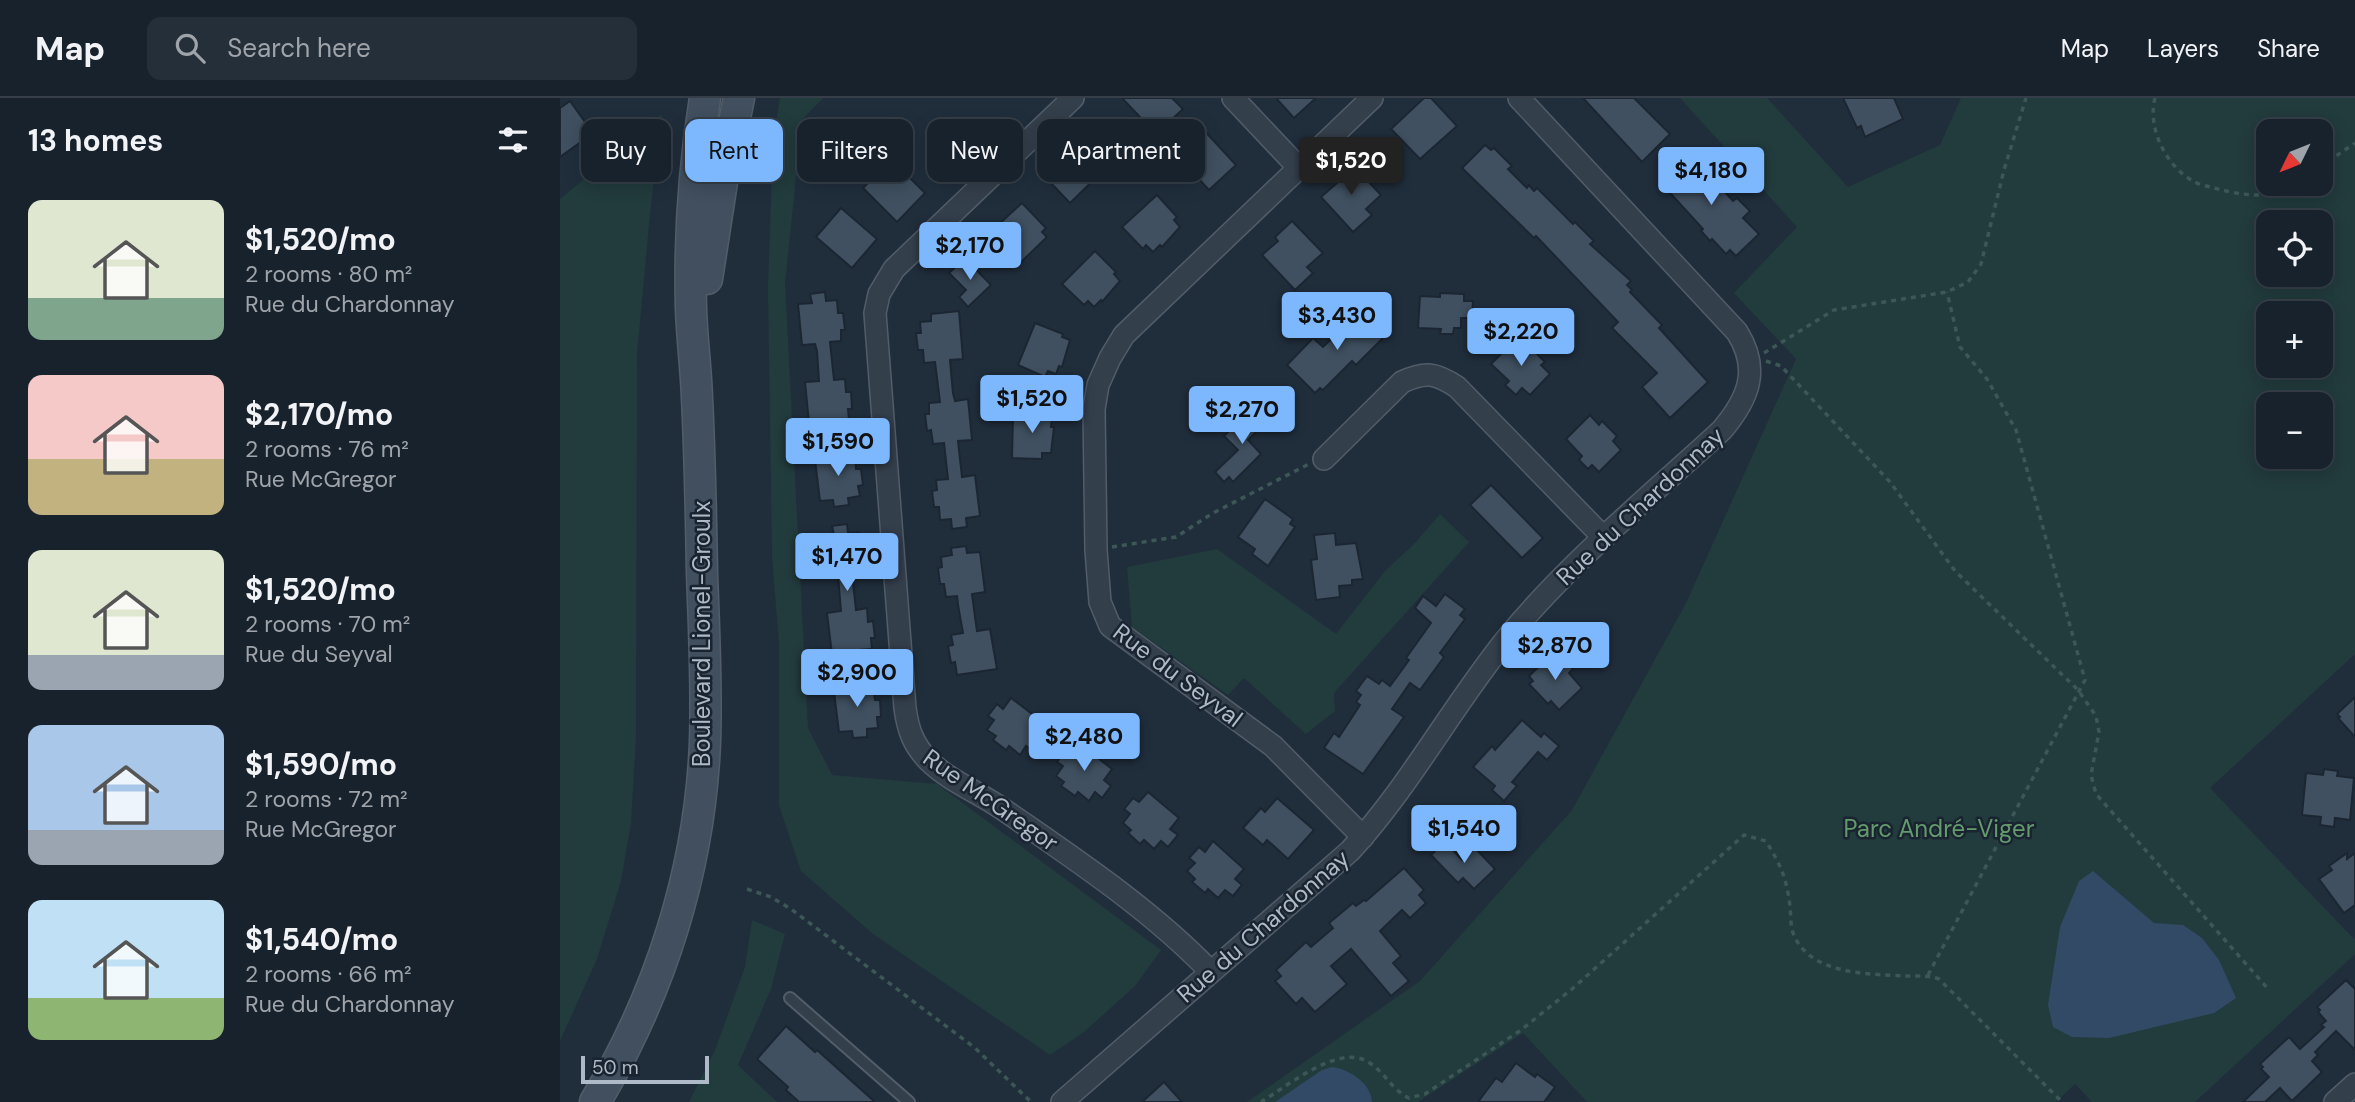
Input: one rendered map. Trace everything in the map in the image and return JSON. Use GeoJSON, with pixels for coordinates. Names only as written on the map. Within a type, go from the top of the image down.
{"type":"FeatureCollection","features":[{"type":"Feature","properties":{"kind":"main road","name":"Boulevard Lionel-Groulx"},"geometry":{"type":"LineString","coordinates":[[595,1102],[620,1061],[644,1011],[681,899],[693,846],[705,743],[691,243],[698,142],[705,98]]}},
{"type":"Feature","properties":{"kind":"main road","name":"Boulevard Lionel-Groulx"},"geometry":{"type":"LineString","coordinates":[[697,398],[703,310],[711,248],[738,98]]}},
{"type":"Feature","properties":{"kind":"street","name":"Rue McGregor"},"geometry":{"type":"LineString","coordinates":[[1073,98],[894,269],[879,294],[875,313],[906,717],[912,741],[931,763],[1122,892],[1181,940],[1210,971]]}},
{"type":"Feature","properties":{"kind":"street"},"geometry":{"type":"LineString","coordinates":[[1233,98],[1298,167],[1372,98]]}},
{"type":"Feature","properties":{"kind":"street"},"geometry":{"type":"LineString","coordinates":[[1519,98],[1725,317],[1744,344],[1750,360]]}},
{"type":"Feature","properties":{"kind":"street","name":"Rue du Seyval"},"geometry":{"type":"LineString","coordinates":[[1298,167],[1124,335],[1110,358],[1098,385],[1094,409],[1096,550],[1100,602],[1110,626],[1273,746],[1363,837]]}},
{"type":"Feature","properties":{"kind":"street","name":"Rue du Chardonnay"},"geometry":{"type":"LineString","coordinates":[[1062,1102],[1331,868],[1363,837],[1508,638],[1542,599],[1736,414],[1749,383],[1750,360]]}},
{"type":"Feature","properties":{"kind":"street"},"geometry":{"type":"LineString","coordinates":[[1324,458],[1402,382],[1428,374],[1442,377],[1457,387],[1604,538]]}},
{"type":"Feature","properties":{"kind":"street"},"geometry":{"type":"LineString","coordinates":[[2335,1102],[2355,1084]]}},
{"type":"Feature","properties":{"kind":"lane"},"geometry":{"type":"LineString","coordinates":[[790,998],[909,1102]]}},
{"type":"Feature","properties":{"kind":"path"},"geometry":{"type":"LineString","coordinates":[[1750,360],[1834,310],[1947,292],[1968,282],[1981,264],[2004,170],[2026,98]]}},
{"type":"Feature","properties":{"kind":"path"},"geometry":{"type":"LineString","coordinates":[[2155,98],[2152,107],[2157,137],[2169,161],[2193,182],[2235,194],[2256,194]]}},
{"type":"Feature","properties":{"kind":"path"},"geometry":{"type":"LineString","coordinates":[[2333,158],[2355,143]]}},
{"type":"Feature","properties":{"kind":"path"},"geometry":{"type":"LineString","coordinates":[[1928,975],[2085,680],[2016,430],[1987,379],[1960,347],[1947,292]]}},
{"type":"Feature","properties":{"kind":"path"},"geometry":{"type":"LineString","coordinates":[[1750,360],[1772,361],[1781,366],[1890,482],[1955,571],[2078,690],[2096,716],[2098,741],[2091,775],[2096,794],[2269,990]]}},
{"type":"Feature","properties":{"kind":"path"},"geometry":{"type":"LineString","coordinates":[[1096,550],[1176,537],[1224,507],[1292,471],[1324,458]]}},
{"type":"Feature","properties":{"kind":"path"},"geometry":{"type":"LineString","coordinates":[[1261,1102],[1336,1058],[1347,1057],[1369,1062],[1401,1094],[1409,1098],[1425,1094],[1521,1030],[1572,989],[1744,835],[1766,841],[1784,870],[1792,930],[1799,946],[1811,957],[1837,969],[1908,976],[1928,975],[1939,979],[2062,1102]]}},
{"type":"Feature","properties":{"kind":"path"},"geometry":{"type":"LineString","coordinates":[[747,888],[771,897],[791,909],[975,1048],[1031,1102]]}},
{"type":"Feature","properties":{"kind":"green space"},"geometry":{"type":"Polygon","coordinates":[[[780,98],[823,98],[803,119],[797,119],[797,168],[785,283],[808,728],[832,775],[937,784],[1161,950],[1135,986],[1084,1032],[1050,1055],[873,934],[801,871],[779,805],[779,643],[772,557],[768,288],[772,182],[783,182],[783,119],[776,119],[780,98]]]}},
{"type":"Feature","properties":{"kind":"green space","name":"Parc André-Viger"},"geometry":{"type":"Polygon","coordinates":[[[1680,98],[1767,98],[1848,187],[1940,145],[1961,98],[2355,98],[2355,654],[2210,788],[2355,940],[2355,954],[2195,1102],[2092,1102],[2075,1084],[2056,1102],[1587,1102],[1523,1033],[1418,1102],[1247,1102],[1420,981],[1572,810],[1686,603],[1796,359],[1734,293],[1797,227],[1680,98]]]}},
{"type":"Feature","properties":{"kind":"green space"},"geometry":{"type":"Polygon","coordinates":[[[581,182],[654,182],[637,354],[636,738],[631,823],[621,881],[597,959],[560,1041],[560,199],[581,182]]]}},
{"type":"Feature","properties":{"kind":"green space"},"geometry":{"type":"Polygon","coordinates":[[[1440,514],[1469,542],[1334,693],[1335,711],[1306,734],[1244,678],[1228,695],[1132,627],[1127,567],[1217,549],[1336,634],[1385,571],[1415,543],[1440,514]]]}},
{"type":"Feature","properties":{"kind":"green space"},"geometry":{"type":"Polygon","coordinates":[[[752,920],[785,934],[771,989],[738,1065],[777,1102],[689,1102],[715,1050],[745,967],[752,920]]]}},
{"type":"Feature","properties":{"kind":"water"},"geometry":{"type":"Polygon","coordinates":[[[2093,871],[2154,923],[2183,925],[2202,938],[2219,960],[2236,998],[2214,1013],[2109,1038],[2072,1037],[2053,1027],[2048,1005],[2060,927],[2079,881],[2093,871]]]}},
{"type":"Feature","properties":{"kind":"water"},"geometry":{"type":"Polygon","coordinates":[[[1332,1067],[1358,1078],[1368,1089],[1372,1102],[1275,1102],[1322,1070],[1332,1067]]]}},
{"type":"Feature","properties":{"kind":"building"},"geometry":{"type":"Polygon","coordinates":[[[1122,98],[1172,98],[1183,109],[1172,119],[1142,119],[1122,98]]]}},
{"type":"Feature","properties":{"kind":"building"},"geometry":{"type":"Polygon","coordinates":[[[1276,98],[1316,98],[1294,118],[1276,98]]]}},
{"type":"Feature","properties":{"kind":"building"},"geometry":{"type":"Polygon","coordinates":[[[1424,98],[1431,98],[1457,126],[1420,159],[1391,129],[1424,98]]]}},
{"type":"Feature","properties":{"kind":"building"},"geometry":{"type":"Polygon","coordinates":[[[1583,98],[1634,98],[1670,134],[1642,162],[1583,98]]]}},
{"type":"Feature","properties":{"kind":"building"},"geometry":{"type":"Polygon","coordinates":[[[1843,98],[1894,98],[1903,119],[1865,137],[1861,126],[1857,128],[1843,98]]]}},
{"type":"Feature","properties":{"kind":"building"},"geometry":{"type":"Polygon","coordinates":[[[570,101],[583,119],[581,142],[560,157],[560,108],[570,101]]]}},
{"type":"Feature","properties":{"kind":"building"},"geometry":{"type":"Polygon","coordinates":[[[1205,131],[1236,165],[1209,190],[1202,182],[1205,182],[1205,131]]]}},
{"type":"Feature","properties":{"kind":"building"},"geometry":{"type":"Polygon","coordinates":[[[1485,145],[1491,150],[1494,148],[1512,166],[1508,169],[1527,188],[1529,185],[1534,191],[1537,188],[1594,241],[1590,244],[1631,281],[1627,285],[1632,290],[1630,292],[1662,325],[1659,328],[1708,382],[1670,418],[1642,387],[1657,373],[1612,328],[1618,322],[1536,236],[1534,238],[1462,168],[1485,145]]]}},
{"type":"Feature","properties":{"kind":"building"},"geometry":{"type":"Polygon","coordinates":[[[1692,156],[1733,201],[1737,198],[1750,211],[1743,218],[1759,234],[1736,256],[1730,250],[1726,254],[1712,239],[1710,241],[1701,231],[1703,229],[1661,183],[1692,156]]]}},
{"type":"Feature","properties":{"kind":"building"},"geometry":{"type":"Polygon","coordinates":[[[1351,163],[1381,195],[1366,209],[1372,215],[1353,232],[1321,197],[1337,183],[1333,179],[1351,163]]]}},
{"type":"Feature","properties":{"kind":"building"},"geometry":{"type":"Polygon","coordinates":[[[913,181],[925,193],[897,222],[863,188],[869,182],[913,181]]]}},
{"type":"Feature","properties":{"kind":"building"},"geometry":{"type":"Polygon","coordinates":[[[1050,182],[1092,182],[1070,203],[1050,182]]]}},
{"type":"Feature","properties":{"kind":"building"},"geometry":{"type":"Polygon","coordinates":[[[1157,195],[1177,217],[1174,220],[1180,227],[1162,247],[1160,245],[1153,252],[1146,245],[1143,249],[1122,227],[1157,195]]]}},
{"type":"Feature","properties":{"kind":"building"},"geometry":{"type":"Polygon","coordinates":[[[1022,203],[1046,228],[1042,232],[1047,237],[1018,265],[1014,260],[1010,264],[985,237],[1022,203]]]}},
{"type":"Feature","properties":{"kind":"building"},"geometry":{"type":"Polygon","coordinates":[[[841,208],[877,239],[852,268],[816,237],[841,208]]]}},
{"type":"Feature","properties":{"kind":"building"},"geometry":{"type":"Polygon","coordinates":[[[1292,221],[1323,253],[1307,267],[1313,273],[1295,290],[1262,255],[1278,241],[1275,237],[1292,221]]]}},
{"type":"Feature","properties":{"kind":"building"},"geometry":{"type":"Polygon","coordinates":[[[1095,251],[1116,272],[1114,274],[1120,281],[1102,302],[1101,300],[1094,307],[1088,301],[1084,305],[1062,284],[1095,251]]]}},
{"type":"Feature","properties":{"kind":"building"},"geometry":{"type":"Polygon","coordinates":[[[965,258],[991,285],[968,307],[959,297],[966,290],[949,273],[965,258]]]}},
{"type":"Feature","properties":{"kind":"building"},"geometry":{"type":"Polygon","coordinates":[[[825,292],[826,301],[837,300],[838,313],[843,313],[845,330],[841,330],[841,341],[830,342],[834,380],[845,379],[846,392],[851,392],[852,409],[848,409],[849,420],[837,421],[838,428],[823,429],[822,422],[809,423],[805,382],[819,381],[817,351],[815,344],[802,345],[798,304],[812,303],[810,294],[825,292]]]}},
{"type":"Feature","properties":{"kind":"building"},"geometry":{"type":"Polygon","coordinates":[[[1440,293],[1464,294],[1464,301],[1473,301],[1472,318],[1461,318],[1461,328],[1454,328],[1453,334],[1440,334],[1441,329],[1418,328],[1420,296],[1440,297],[1440,293]]]}},
{"type":"Feature","properties":{"kind":"building"},"geometry":{"type":"Polygon","coordinates":[[[1363,308],[1388,333],[1356,365],[1352,361],[1323,390],[1320,388],[1315,393],[1287,365],[1313,338],[1323,347],[1363,308]]]}},
{"type":"Feature","properties":{"kind":"building"},"geometry":{"type":"Polygon","coordinates":[[[959,311],[963,359],[950,360],[953,393],[955,401],[968,399],[972,440],[958,441],[962,477],[975,475],[980,516],[966,518],[967,527],[952,529],[951,519],[940,520],[939,507],[934,507],[932,491],[937,490],[936,480],[948,479],[944,443],[933,444],[931,430],[927,431],[925,414],[929,414],[929,403],[940,402],[935,362],[924,363],[923,350],[918,350],[916,333],[921,333],[920,322],[931,321],[931,314],[959,311]]]}},
{"type":"Feature","properties":{"kind":"building"},"geometry":{"type":"Polygon","coordinates":[[[1035,323],[1063,334],[1062,337],[1070,340],[1062,367],[1059,366],[1056,374],[1048,371],[1045,377],[1018,365],[1035,323]]]}},
{"type":"Feature","properties":{"kind":"building"},"geometry":{"type":"Polygon","coordinates":[[[1515,340],[1524,349],[1528,345],[1545,362],[1541,365],[1550,374],[1530,395],[1522,388],[1516,395],[1505,385],[1509,381],[1491,364],[1515,340]]]}},
{"type":"Feature","properties":{"kind":"building"},"geometry":{"type":"Polygon","coordinates":[[[1258,409],[1268,420],[1248,440],[1261,454],[1233,482],[1229,477],[1224,482],[1215,472],[1238,450],[1224,436],[1247,414],[1249,417],[1258,409]]]}},
{"type":"Feature","properties":{"kind":"building"},"geometry":{"type":"Polygon","coordinates":[[[1013,412],[1052,416],[1051,427],[1054,427],[1051,453],[1042,453],[1042,459],[1012,458],[1013,412]]]}},
{"type":"Feature","properties":{"kind":"building"},"geometry":{"type":"Polygon","coordinates":[[[1590,415],[1599,425],[1602,421],[1617,436],[1613,441],[1621,450],[1599,472],[1592,465],[1588,469],[1579,460],[1582,456],[1566,439],[1590,415]]]}},
{"type":"Feature","properties":{"kind":"building"},"geometry":{"type":"Polygon","coordinates":[[[843,448],[844,457],[855,456],[856,469],[861,469],[863,485],[858,486],[860,496],[848,498],[849,505],[834,507],[833,500],[820,501],[815,460],[829,459],[828,450],[843,448]]]}},
{"type":"Feature","properties":{"kind":"building"},"geometry":{"type":"Polygon","coordinates":[[[1491,485],[1543,538],[1522,558],[1470,505],[1491,485]]]}},
{"type":"Feature","properties":{"kind":"building"},"geometry":{"type":"Polygon","coordinates":[[[1265,499],[1293,519],[1290,524],[1295,527],[1268,566],[1252,554],[1255,549],[1238,537],[1265,499]]]}},
{"type":"Feature","properties":{"kind":"building"},"geometry":{"type":"Polygon","coordinates":[[[847,524],[848,533],[859,532],[861,545],[865,545],[867,562],[863,562],[864,573],[852,574],[856,610],[867,608],[868,622],[873,621],[875,638],[871,638],[872,649],[860,650],[861,658],[846,659],[845,652],[832,654],[827,613],[841,611],[838,576],[825,577],[820,537],[834,535],[832,526],[847,524]]]}},
{"type":"Feature","properties":{"kind":"building"},"geometry":{"type":"Polygon","coordinates":[[[1335,533],[1336,545],[1356,543],[1363,579],[1352,580],[1352,585],[1339,586],[1340,597],[1316,600],[1311,560],[1317,559],[1314,535],[1335,533]]]}},
{"type":"Feature","properties":{"kind":"building"},"geometry":{"type":"Polygon","coordinates":[[[966,546],[967,553],[980,552],[985,592],[972,594],[977,631],[990,629],[997,669],[957,675],[955,662],[951,663],[948,646],[953,645],[951,635],[963,633],[957,596],[946,597],[944,584],[940,584],[938,568],[942,567],[941,557],[952,555],[951,548],[966,546]]]}},
{"type":"Feature","properties":{"kind":"building"},"geometry":{"type":"Polygon","coordinates":[[[1445,594],[1465,609],[1460,615],[1465,619],[1440,653],[1444,657],[1420,690],[1410,683],[1392,709],[1404,717],[1363,774],[1324,748],[1334,733],[1339,737],[1360,705],[1356,702],[1361,695],[1356,691],[1367,676],[1379,684],[1382,680],[1390,686],[1409,660],[1406,658],[1431,623],[1415,608],[1423,596],[1436,606],[1445,594]]]}},
{"type":"Feature","properties":{"kind":"building"},"geometry":{"type":"Polygon","coordinates":[[[1549,657],[1555,663],[1561,657],[1573,669],[1569,673],[1582,688],[1559,710],[1551,701],[1548,704],[1529,684],[1533,681],[1529,676],[1549,657]]]}},
{"type":"Feature","properties":{"kind":"building"},"geometry":{"type":"Polygon","coordinates":[[[861,679],[862,688],[873,687],[875,700],[880,700],[881,717],[877,717],[878,728],[867,729],[867,737],[853,738],[852,731],[839,732],[834,692],[848,690],[847,681],[861,679]]]}},
{"type":"Feature","properties":{"kind":"building"},"geometry":{"type":"Polygon","coordinates":[[[2355,697],[2355,737],[2337,714],[2355,697]]]}},
{"type":"Feature","properties":{"kind":"building"},"geometry":{"type":"Polygon","coordinates":[[[1011,698],[1044,723],[1035,734],[1042,740],[1034,752],[1026,746],[1020,755],[1009,746],[1006,750],[993,740],[996,736],[987,730],[994,720],[988,716],[997,704],[1003,709],[1011,698]]]}},
{"type":"Feature","properties":{"kind":"building"},"geometry":{"type":"Polygon","coordinates":[[[1522,720],[1541,737],[1544,733],[1559,746],[1547,760],[1538,752],[1512,782],[1517,786],[1504,801],[1492,790],[1495,786],[1473,767],[1492,746],[1495,750],[1522,720]]]}},
{"type":"Feature","properties":{"kind":"building"},"geometry":{"type":"Polygon","coordinates":[[[1080,744],[1112,769],[1104,780],[1111,786],[1102,798],[1095,792],[1089,801],[1078,792],[1075,796],[1061,786],[1064,782],[1056,776],[1063,766],[1057,762],[1066,750],[1072,755],[1080,744]]]}},
{"type":"Feature","properties":{"kind":"building"},"geometry":{"type":"Polygon","coordinates":[[[2324,769],[2338,771],[2337,776],[2354,778],[2350,820],[2335,818],[2334,827],[2320,825],[2321,817],[2302,815],[2306,773],[2323,775],[2324,769]]]}},
{"type":"Feature","properties":{"kind":"building"},"geometry":{"type":"Polygon","coordinates":[[[1148,792],[1179,818],[1170,829],[1178,835],[1168,847],[1161,841],[1154,849],[1144,840],[1140,844],[1128,833],[1131,830],[1123,823],[1130,814],[1124,809],[1133,798],[1139,802],[1148,792]]]}},
{"type":"Feature","properties":{"kind":"building"},"geometry":{"type":"Polygon","coordinates":[[[1277,798],[1314,830],[1288,859],[1267,840],[1263,845],[1243,828],[1261,808],[1265,812],[1277,798]]]}},
{"type":"Feature","properties":{"kind":"building"},"geometry":{"type":"Polygon","coordinates":[[[1213,841],[1244,869],[1235,879],[1242,885],[1233,896],[1225,890],[1218,898],[1208,889],[1205,893],[1192,882],[1195,879],[1187,871],[1195,863],[1189,858],[1199,847],[1205,852],[1213,841]]]}},
{"type":"Feature","properties":{"kind":"building"},"geometry":{"type":"Polygon","coordinates":[[[1445,841],[1462,860],[1475,848],[1495,869],[1474,889],[1463,878],[1458,883],[1431,855],[1445,841]]]}},
{"type":"Feature","properties":{"kind":"building"},"geometry":{"type":"Polygon","coordinates":[[[2347,853],[2347,859],[2355,853],[2355,905],[2344,913],[2319,879],[2332,870],[2329,866],[2347,853]]]}},
{"type":"Feature","properties":{"kind":"building"},"geometry":{"type":"Polygon","coordinates":[[[1404,868],[1424,890],[1419,895],[1426,903],[1410,918],[1402,910],[1380,931],[1401,956],[1393,963],[1409,981],[1391,996],[1351,949],[1331,966],[1347,984],[1315,1012],[1302,998],[1296,1004],[1275,981],[1281,976],[1276,970],[1306,942],[1311,947],[1333,928],[1329,923],[1353,903],[1356,906],[1366,901],[1404,868]]]}},
{"type":"Feature","properties":{"kind":"building"},"geometry":{"type":"Polygon","coordinates":[[[2346,980],[2355,989],[2355,1050],[2336,1031],[2315,1052],[2318,1055],[2312,1061],[2322,1072],[2292,1101],[2280,1088],[2265,1102],[2243,1102],[2269,1077],[2260,1064],[2289,1037],[2300,1049],[2324,1027],[2321,1025],[2326,1021],[2317,1007],[2346,980]]]}},
{"type":"Feature","properties":{"kind":"building"},"geometry":{"type":"Polygon","coordinates":[[[786,1026],[875,1102],[799,1102],[786,1090],[788,1087],[757,1059],[786,1026]]]}},
{"type":"Feature","properties":{"kind":"building"},"geometry":{"type":"Polygon","coordinates":[[[1516,1063],[1555,1087],[1544,1102],[1478,1102],[1496,1078],[1502,1082],[1516,1063]]]}},
{"type":"Feature","properties":{"kind":"building"},"geometry":{"type":"Polygon","coordinates":[[[1164,1082],[1182,1102],[1142,1102],[1164,1082]]]}}]}
